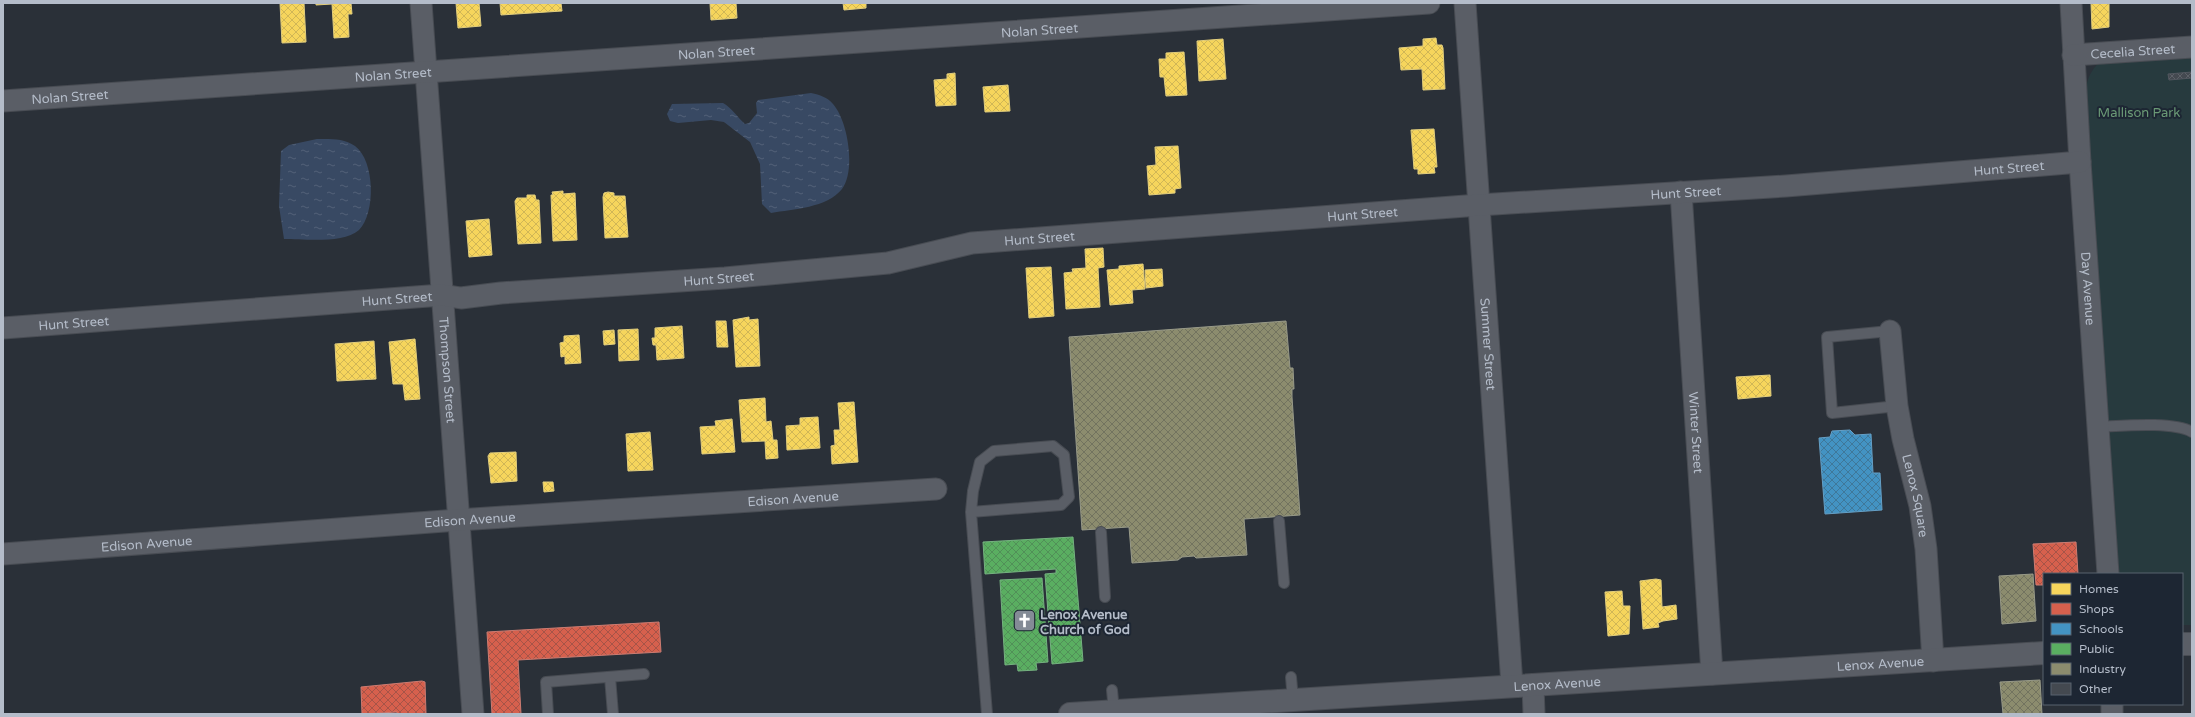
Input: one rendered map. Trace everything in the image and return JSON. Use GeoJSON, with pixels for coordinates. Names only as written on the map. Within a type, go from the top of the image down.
{"type":"FeatureCollection","features":[{"type":"Feature","properties":{"kind":"street","name":"Thompson Street"},"geometry":{"type":"LineString","coordinates":[[421,3],[473,714]]}},
{"type":"Feature","properties":{"kind":"street","name":"Nolan Street"},"geometry":{"type":"LineString","coordinates":[[3,101],[1429,3]]}},
{"type":"Feature","properties":{"kind":"street","name":"Summer Street"},"geometry":{"type":"LineString","coordinates":[[1465,3],[1479,205],[1522,685],[1534,714]]}},
{"type":"Feature","properties":{"kind":"street","name":"Day Avenue"},"geometry":{"type":"LineString","coordinates":[[2071,3],[2080,162],[2108,573]]}},
{"type":"Feature","properties":{"kind":"street","name":"Cecelia Street"},"geometry":{"type":"LineString","coordinates":[[2074,55],[2192,47]]}},
{"type":"Feature","properties":{"kind":"street","name":"Hunt Street"},"geometry":{"type":"LineString","coordinates":[[3,328],[442,295],[460,298],[509,293],[725,278],[888,263],[972,243],[1479,205],[1786,186],[2080,162]]}},
{"type":"Feature","properties":{"kind":"street","name":"Winter Street"},"geometry":{"type":"LineString","coordinates":[[1681,192],[1712,674]]}},
{"type":"Feature","properties":{"kind":"street","name":"Lenox Square"},"geometry":{"type":"LineString","coordinates":[[1890,331],[1897,406],[1903,439],[1920,506],[1926,549],[1933,661]]}},
{"type":"Feature","properties":{"kind":"street","name":"Edison Avenue"},"geometry":{"type":"LineString","coordinates":[[3,554],[458,520],[936,490]]}},
{"type":"Feature","properties":{"kind":"street","name":"Lenox Avenue"},"geometry":{"type":"LineString","coordinates":[[1070,714],[2043,653]]}},
{"type":"Feature","properties":{"kind":"lane"},"geometry":{"type":"LineString","coordinates":[[1890,331],[1827,337],[1832,413],[1897,406]]}},
{"type":"Feature","properties":{"kind":"lane"},"geometry":{"type":"LineString","coordinates":[[2098,427],[2130,425],[2183,427],[2192,432]]}},
{"type":"Feature","properties":{"kind":"lane"},"geometry":{"type":"LineString","coordinates":[[970,512],[1061,505],[1069,497],[1064,455],[1053,446],[994,451],[980,462],[970,512],[987,714]]}},
{"type":"Feature","properties":{"kind":"lane"},"geometry":{"type":"LineString","coordinates":[[1279,521],[1284,583]]}},
{"type":"Feature","properties":{"kind":"lane"},"geometry":{"type":"LineString","coordinates":[[1101,532],[1105,597]]}},
{"type":"Feature","properties":{"kind":"lane"},"geometry":{"type":"LineString","coordinates":[[548,714],[546,682],[644,674]]}},
{"type":"Feature","properties":{"kind":"lane"},"geometry":{"type":"LineString","coordinates":[[610,677],[613,714]]}},
{"type":"Feature","properties":{"kind":"lane"},"geometry":{"type":"LineString","coordinates":[[1291,677],[1293,700]]}},
{"type":"Feature","properties":{"kind":"lane"},"geometry":{"type":"LineString","coordinates":[[1112,690],[1114,711]]}},
{"type":"Feature","properties":{"kind":"green space","name":"Mallison Park"},"geometry":{"type":"Polygon","coordinates":[[[2192,55],[2192,625],[2183,625],[2183,573],[2118,573],[2085,98],[2089,77],[2101,61],[2192,55]]]}},
{"type":"Feature","properties":{"kind":"water"},"geometry":{"type":"Polygon","coordinates":[[[811,93],[823,97],[831,102],[843,122],[848,146],[849,170],[842,189],[836,195],[819,204],[799,209],[771,213],[762,204],[760,164],[750,142],[724,122],[711,120],[678,123],[670,121],[667,114],[672,104],[723,103],[729,107],[745,124],[749,123],[757,113],[756,103],[758,100],[811,93]]]}},
{"type":"Feature","properties":{"kind":"water"},"geometry":{"type":"Polygon","coordinates":[[[317,139],[336,140],[351,143],[362,153],[370,175],[371,187],[368,212],[365,222],[359,230],[352,234],[334,239],[284,239],[279,206],[281,151],[289,145],[317,139]]]}},
{"type":"Feature","properties":{"kind":"building: Homes"},"geometry":{"type":"Polygon","coordinates":[[[280,3],[304,3],[306,42],[282,43],[280,3]]]}},
{"type":"Feature","properties":{"kind":"building: Homes"},"geometry":{"type":"Polygon","coordinates":[[[316,3],[351,3],[352,14],[348,14],[349,37],[334,38],[332,4],[316,5],[316,3]]]}},
{"type":"Feature","properties":{"kind":"building: Homes"},"geometry":{"type":"Polygon","coordinates":[[[456,3],[479,3],[481,26],[458,28],[456,3]]]}},
{"type":"Feature","properties":{"kind":"building: Homes"},"geometry":{"type":"Polygon","coordinates":[[[500,3],[561,3],[562,11],[501,15],[500,3]]]}},
{"type":"Feature","properties":{"kind":"building: Homes"},"geometry":{"type":"Polygon","coordinates":[[[710,3],[736,3],[737,18],[711,20],[710,3]]]}},
{"type":"Feature","properties":{"kind":"building: Homes"},"geometry":{"type":"Polygon","coordinates":[[[843,3],[866,3],[866,8],[844,10],[843,3]]]}},
{"type":"Feature","properties":{"kind":"building: Homes"},"geometry":{"type":"Polygon","coordinates":[[[2091,3],[2109,3],[2109,27],[2092,29],[2091,3]]]}},
{"type":"Feature","properties":{"kind":"building: Homes"},"geometry":{"type":"Polygon","coordinates":[[[1436,38],[1437,45],[1442,45],[1443,48],[1445,89],[1423,90],[1422,69],[1401,70],[1399,48],[1423,46],[1423,39],[1436,38]]]}},
{"type":"Feature","properties":{"kind":"building: Homes"},"geometry":{"type":"Polygon","coordinates":[[[1223,39],[1226,79],[1199,81],[1197,41],[1223,39]]]}},
{"type":"Feature","properties":{"kind":"building: Homes"},"geometry":{"type":"Polygon","coordinates":[[[1184,52],[1187,95],[1166,96],[1164,77],[1160,77],[1159,59],[1166,59],[1166,53],[1184,52]]]}},
{"type":"Feature","properties":{"kind":"building: Homes"},"geometry":{"type":"Polygon","coordinates":[[[955,73],[956,105],[936,106],[934,80],[947,79],[947,74],[955,73]]]}},
{"type":"Feature","properties":{"kind":"building: Homes"},"geometry":{"type":"Polygon","coordinates":[[[1008,85],[1010,111],[985,112],[983,87],[1008,85]]]}},
{"type":"Feature","properties":{"kind":"building: Homes"},"geometry":{"type":"Polygon","coordinates":[[[1434,129],[1437,167],[1434,167],[1435,173],[1418,174],[1418,169],[1414,169],[1411,130],[1434,129]]]}},
{"type":"Feature","properties":{"kind":"building: Homes"},"geometry":{"type":"Polygon","coordinates":[[[1178,146],[1181,188],[1175,189],[1175,193],[1149,195],[1147,166],[1156,165],[1155,147],[1178,146]]]}},
{"type":"Feature","properties":{"kind":"building: Homes"},"geometry":{"type":"Polygon","coordinates":[[[563,191],[563,194],[575,193],[577,240],[553,241],[551,195],[553,195],[552,192],[563,191]]]}},
{"type":"Feature","properties":{"kind":"building: Homes"},"geometry":{"type":"Polygon","coordinates":[[[604,193],[614,193],[614,196],[625,196],[628,237],[605,238],[603,197],[604,193]]]}},
{"type":"Feature","properties":{"kind":"building: Homes"},"geometry":{"type":"Polygon","coordinates":[[[527,195],[535,195],[536,200],[539,200],[541,243],[518,244],[515,201],[517,198],[527,198],[527,195]]]}},
{"type":"Feature","properties":{"kind":"building: Homes"},"geometry":{"type":"Polygon","coordinates":[[[489,219],[492,255],[469,257],[466,221],[489,219]]]}},
{"type":"Feature","properties":{"kind":"building: Homes"},"geometry":{"type":"Polygon","coordinates":[[[1103,248],[1104,267],[1098,268],[1100,307],[1066,309],[1064,273],[1073,272],[1072,269],[1086,268],[1085,249],[1103,248]]]}},
{"type":"Feature","properties":{"kind":"building: Homes"},"geometry":{"type":"Polygon","coordinates":[[[1143,264],[1145,289],[1132,290],[1133,303],[1110,305],[1107,270],[1119,269],[1119,266],[1143,264]]]}},
{"type":"Feature","properties":{"kind":"building: Homes"},"geometry":{"type":"Polygon","coordinates":[[[1051,267],[1054,316],[1029,318],[1026,268],[1051,267]]]}},
{"type":"Feature","properties":{"kind":"building: Homes"},"geometry":{"type":"Polygon","coordinates":[[[1162,269],[1163,286],[1146,288],[1145,270],[1162,269]]]}},
{"type":"Feature","properties":{"kind":"building: Homes"},"geometry":{"type":"Polygon","coordinates":[[[749,317],[749,320],[758,319],[760,366],[736,367],[733,320],[749,317]]]}},
{"type":"Feature","properties":{"kind":"building: Homes"},"geometry":{"type":"Polygon","coordinates":[[[716,321],[726,321],[728,347],[717,347],[716,321]]]}},
{"type":"Feature","properties":{"kind":"building: Homes"},"geometry":{"type":"Polygon","coordinates":[[[682,326],[684,358],[657,360],[656,345],[653,345],[652,338],[655,338],[655,328],[682,326]]]}},
{"type":"Feature","properties":{"kind":"building: Homes"},"geometry":{"type":"Polygon","coordinates":[[[638,329],[639,360],[619,361],[618,330],[638,329]]]}},
{"type":"Feature","properties":{"kind":"building: Homes"},"geometry":{"type":"Polygon","coordinates":[[[614,330],[615,344],[604,345],[603,331],[614,330]]]}},
{"type":"Feature","properties":{"kind":"building: Homes"},"geometry":{"type":"Polygon","coordinates":[[[579,335],[581,363],[565,364],[565,356],[561,357],[560,343],[564,342],[564,336],[579,335]]]}},
{"type":"Feature","properties":{"kind":"building: Homes"},"geometry":{"type":"Polygon","coordinates":[[[415,339],[420,399],[405,400],[403,384],[393,384],[389,342],[415,339]]]}},
{"type":"Feature","properties":{"kind":"building: Homes"},"geometry":{"type":"Polygon","coordinates":[[[374,341],[376,379],[337,381],[335,344],[374,341]]]}},
{"type":"Feature","properties":{"kind":"building: Homes"},"geometry":{"type":"Polygon","coordinates":[[[1770,375],[1771,396],[1738,399],[1736,377],[1770,375]]]}},
{"type":"Feature","properties":{"kind":"building: Homes"},"geometry":{"type":"Polygon","coordinates":[[[765,398],[766,422],[771,421],[773,440],[777,440],[778,458],[766,459],[765,441],[742,442],[739,400],[765,398]]]}},
{"type":"Feature","properties":{"kind":"building: Homes"},"geometry":{"type":"Polygon","coordinates":[[[854,402],[858,462],[832,464],[831,446],[835,445],[834,430],[840,430],[838,403],[854,402]]]}},
{"type":"Feature","properties":{"kind":"building: Homes"},"geometry":{"type":"Polygon","coordinates":[[[818,417],[820,448],[787,450],[786,426],[800,425],[800,418],[818,417]]]}},
{"type":"Feature","properties":{"kind":"building: Homes"},"geometry":{"type":"Polygon","coordinates":[[[732,419],[735,452],[702,454],[700,427],[716,426],[715,421],[732,419]]]}},
{"type":"Feature","properties":{"kind":"building: Homes"},"geometry":{"type":"Polygon","coordinates":[[[650,432],[653,470],[628,471],[626,434],[650,432]]]}},
{"type":"Feature","properties":{"kind":"building: Homes"},"geometry":{"type":"Polygon","coordinates":[[[516,452],[517,481],[491,483],[488,456],[490,453],[516,452]]]}},
{"type":"Feature","properties":{"kind":"building: Homes"},"geometry":{"type":"Polygon","coordinates":[[[543,482],[553,482],[554,491],[544,492],[543,482]]]}},
{"type":"Feature","properties":{"kind":"building: Homes"},"geometry":{"type":"Polygon","coordinates":[[[1656,579],[1661,580],[1662,607],[1676,605],[1677,619],[1658,623],[1659,627],[1643,629],[1640,581],[1656,579]]]}},
{"type":"Feature","properties":{"kind":"building: Homes"},"geometry":{"type":"Polygon","coordinates":[[[1622,591],[1623,606],[1630,606],[1629,634],[1608,636],[1605,592],[1622,591]]]}},
{"type":"Feature","properties":{"kind":"building: Shops"},"geometry":{"type":"Polygon","coordinates":[[[2076,542],[2078,573],[2043,573],[2043,585],[2036,585],[2033,544],[2076,542]]]}},
{"type":"Feature","properties":{"kind":"building: Shops"},"geometry":{"type":"Polygon","coordinates":[[[659,622],[661,652],[518,660],[521,714],[492,714],[487,632],[659,622]]]}},
{"type":"Feature","properties":{"kind":"building: Shops"},"geometry":{"type":"Polygon","coordinates":[[[422,681],[425,682],[426,714],[397,714],[397,712],[362,714],[361,687],[422,681]]]}},
{"type":"Feature","properties":{"kind":"building: Schools"},"geometry":{"type":"Polygon","coordinates":[[[1850,430],[1855,435],[1871,434],[1873,473],[1880,473],[1882,510],[1825,514],[1819,438],[1830,437],[1832,431],[1850,430]]]}},
{"type":"Feature","properties":{"kind":"building: Public"},"geometry":{"type":"Polygon","coordinates":[[[1073,537],[1083,661],[1052,664],[1045,574],[1056,573],[1056,569],[985,574],[983,542],[1073,537]]]}},
{"type":"Feature","properties":{"kind":"building: Public","name":"Lenox Avenue Church of God"},"geometry":{"type":"Polygon","coordinates":[[[1042,578],[1048,662],[1036,663],[1037,670],[1018,671],[1017,664],[1005,665],[1000,580],[1042,578]]]}},
{"type":"Feature","properties":{"kind":"building: Industry"},"geometry":{"type":"Polygon","coordinates":[[[1286,321],[1290,368],[1293,368],[1294,389],[1292,389],[1292,397],[1300,515],[1244,519],[1247,555],[1196,558],[1194,556],[1182,557],[1178,560],[1132,563],[1129,527],[1082,530],[1069,337],[1286,321]]]}},
{"type":"Feature","properties":{"kind":"building: Industry"},"geometry":{"type":"Polygon","coordinates":[[[2033,574],[2036,621],[2002,624],[1999,576],[2033,574]]]}},
{"type":"Feature","properties":{"kind":"building: Industry"},"geometry":{"type":"Polygon","coordinates":[[[2040,680],[2042,714],[2003,714],[2000,682],[2040,680]]]}},
{"type":"Feature","properties":{"kind":"building: Other"},"geometry":{"type":"Polygon","coordinates":[[[2192,72],[2192,78],[2169,80],[2168,74],[2192,72]]]}},
{"type":"Feature","properties":{"kind":"place","name":"Lenox Avenue Church of God"},"geometry":{"type":"Point","coordinates":[1024,621]}}]}
